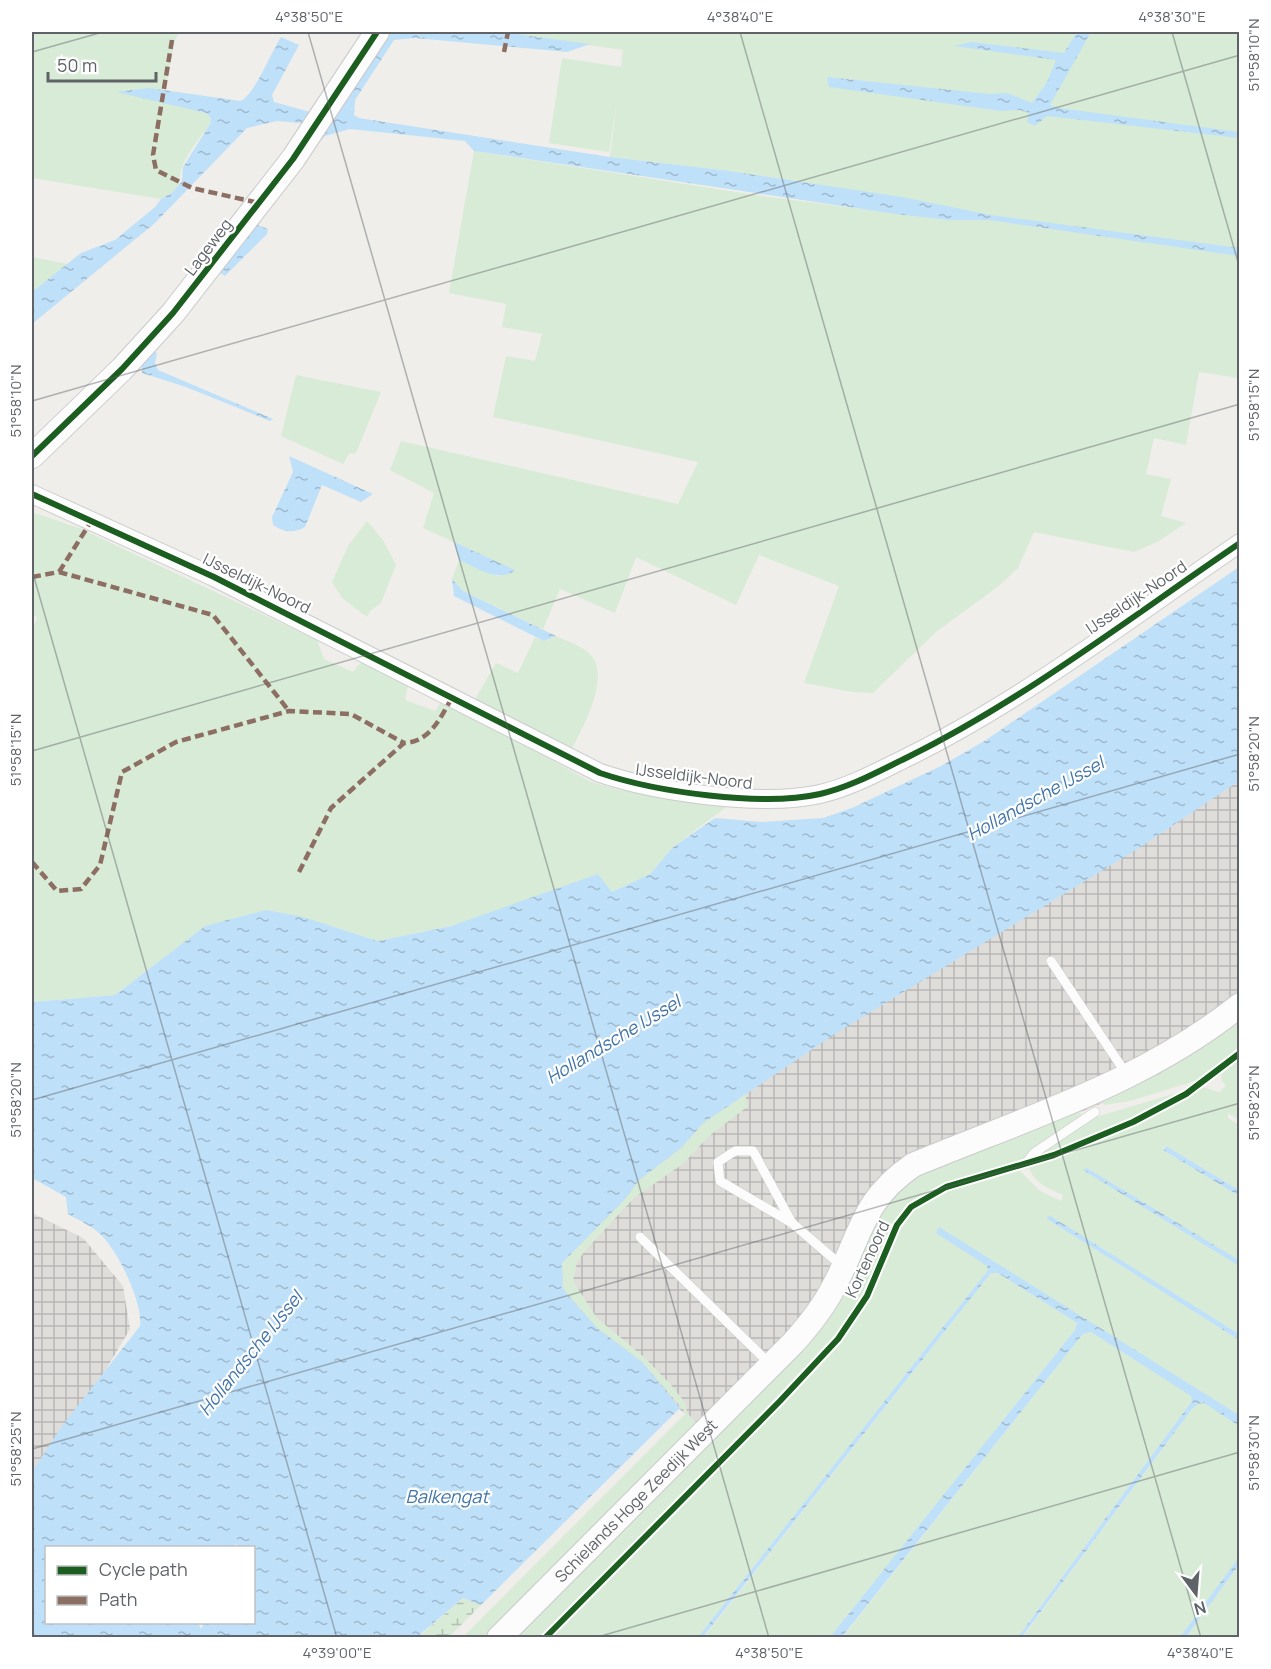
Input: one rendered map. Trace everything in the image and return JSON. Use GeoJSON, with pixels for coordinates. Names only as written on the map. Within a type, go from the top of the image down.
{"type":"FeatureCollection","features":[{"type":"Feature","properties":{"kind":"street","name":"Lageweg"},"geometry":{"type":"LineString","coordinates":[[32,456],[122,369],[173,313],[322,120],[377,32]]}},
{"type":"Feature","properties":{"kind":"street","name":"IJsseldijk-Noord"},"geometry":{"type":"LineString","coordinates":[[32,494],[224,582],[600,773],[654,788],[694,794],[766,798],[810,796],[840,788],[932,745],[1002,704],[1239,543]]}},
{"type":"Feature","properties":{"kind":"street","name":"Kortenoord"},"geometry":{"type":"LineString","coordinates":[[772,1365],[815,1318],[844,1268],[874,1200],[891,1181],[913,1165],[1088,1096],[1128,1077],[1172,1054],[1239,1005]]}},
{"type":"Feature","properties":{"kind":"street","name":"Schielands Hoge Zeedijk West"},"geometry":{"type":"LineString","coordinates":[[499,1638],[772,1365]]}},
{"type":"Feature","properties":{"kind":"lane"},"geometry":{"type":"LineString","coordinates":[[1052,961],[1128,1077]]}},
{"type":"Feature","properties":{"kind":"lane"},"geometry":{"type":"LineString","coordinates":[[1025,1164],[1034,1153],[1095,1112]]}},
{"type":"Feature","properties":{"kind":"lane"},"geometry":{"type":"LineString","coordinates":[[792,1223],[753,1151],[735,1151],[718,1162],[720,1180],[792,1223],[844,1268]]}},
{"type":"Feature","properties":{"kind":"lane"},"geometry":{"type":"LineString","coordinates":[[640,1237],[772,1365]]}},
{"type":"Feature","properties":{"kind":"shaded area"},"geometry":{"type":"Polygon","coordinates":[[[1239,771],[1239,1019],[1188,1061],[1108,1101],[908,1181],[715,1438],[524,1283],[668,1136],[1239,771]]]}},
{"type":"Feature","properties":{"kind":"shaded area"},"geometry":{"type":"Polygon","coordinates":[[[32,1213],[83,1238],[123,1286],[130,1329],[32,1494],[32,1213]]]}},
{"type":"Feature","properties":{"kind":"green space"},"geometry":{"type":"Polygon","coordinates":[[[32,32],[180,32],[175,40],[163,102],[206,113],[211,118],[210,124],[186,159],[174,191],[161,199],[32,178],[32,32]]]}},
{"type":"Feature","properties":{"kind":"green space"},"geometry":{"type":"Polygon","coordinates":[[[500,32],[1239,32],[1239,378],[1199,372],[1186,445],[1154,438],[1146,474],[1171,479],[1161,516],[1186,523],[1159,541],[1134,552],[1034,532],[1018,568],[1000,585],[936,632],[873,693],[852,692],[804,683],[839,586],[759,555],[736,605],[636,557],[615,613],[560,589],[543,629],[463,591],[452,579],[459,560],[497,576],[515,570],[423,528],[434,493],[390,470],[401,441],[678,504],[698,462],[493,417],[506,356],[535,361],[542,334],[502,327],[506,304],[449,293],[474,151],[755,195],[947,220],[961,218],[722,170],[610,157],[617,101],[609,152],[549,143],[562,58],[621,67],[623,50],[500,32]]]}},
{"type":"Feature","properties":{"kind":"green space"},"geometry":{"type":"Polygon","coordinates":[[[32,257],[68,264],[32,292],[32,257]]]}},
{"type":"Feature","properties":{"kind":"green space"},"geometry":{"type":"Polygon","coordinates":[[[296,375],[381,392],[356,453],[349,454],[343,464],[281,436],[296,375]]]}},
{"type":"Feature","properties":{"kind":"green space"},"geometry":{"type":"Polygon","coordinates":[[[32,512],[79,528],[317,640],[324,659],[353,672],[361,662],[408,686],[405,700],[435,711],[443,699],[591,782],[619,790],[729,805],[673,847],[650,874],[612,892],[378,941],[332,926],[205,926],[115,995],[32,1002],[32,631],[37,617],[32,614],[32,512]]]}},
{"type":"Feature","properties":{"kind":"green space"},"geometry":{"type":"Polygon","coordinates":[[[367,521],[383,540],[396,565],[381,603],[370,611],[367,617],[342,598],[332,582],[348,546],[367,521]]]}},
{"type":"Feature","properties":{"kind":"green space"},"geometry":{"type":"Polygon","coordinates":[[[556,636],[588,652],[595,661],[598,671],[591,707],[571,750],[475,699],[496,663],[518,673],[535,637],[544,641],[556,636]]]}},
{"type":"Feature","properties":{"kind":"green space"},"geometry":{"type":"Polygon","coordinates":[[[1239,1020],[1239,1050],[1205,1078],[1130,1101],[1104,1105],[1103,1101],[1165,1071],[1239,1020]]]}},
{"type":"Feature","properties":{"kind":"green space"},"geometry":{"type":"Polygon","coordinates":[[[1239,1057],[1239,1120],[1228,1113],[1228,1118],[1239,1125],[1239,1190],[1166,1146],[1163,1147],[1164,1150],[1239,1196],[1239,1260],[1087,1168],[1084,1170],[1239,1266],[1239,1334],[1052,1217],[1047,1219],[1239,1340],[1239,1415],[939,1228],[988,1266],[988,1270],[698,1637],[550,1638],[783,1404],[841,1342],[870,1296],[905,1218],[927,1201],[952,1190],[1019,1170],[1040,1191],[1061,1201],[1063,1195],[1037,1181],[1029,1167],[1097,1141],[1202,1087],[1219,1092],[1226,1086],[1221,1075],[1239,1057]]]}},
{"type":"Feature","properties":{"kind":"green space"},"geometry":{"type":"Polygon","coordinates":[[[1183,1091],[1129,1120],[1037,1157],[1093,1118],[1183,1091]]]}},
{"type":"Feature","properties":{"kind":"green space"},"geometry":{"type":"Polygon","coordinates":[[[745,1094],[748,1106],[708,1137],[684,1163],[634,1198],[584,1252],[577,1262],[573,1281],[597,1318],[644,1357],[671,1385],[686,1404],[687,1413],[700,1426],[489,1637],[462,1638],[686,1413],[642,1362],[597,1328],[563,1289],[562,1263],[625,1199],[639,1180],[681,1148],[703,1123],[745,1094]]]}},
{"type":"Feature","properties":{"kind":"green space"},"geometry":{"type":"Polygon","coordinates":[[[1080,1109],[1081,1116],[1072,1125],[1032,1149],[1020,1163],[951,1182],[923,1195],[904,1208],[854,1312],[818,1357],[539,1637],[508,1638],[799,1348],[869,1225],[906,1178],[1080,1109]]]}},
{"type":"Feature","properties":{"kind":"green space"},"geometry":{"type":"Polygon","coordinates":[[[991,1273],[998,1273],[1077,1323],[1075,1330],[830,1637],[703,1638],[991,1273]]]}},
{"type":"Feature","properties":{"kind":"green space"},"geometry":{"type":"Polygon","coordinates":[[[1091,1332],[1192,1396],[1192,1401],[1018,1637],[842,1638],[1083,1334],[1091,1332]]]}},
{"type":"Feature","properties":{"kind":"green space"},"geometry":{"type":"Polygon","coordinates":[[[1204,1403],[1239,1426],[1239,1557],[1180,1637],[1022,1638],[1192,1409],[1204,1403]]]}},
{"type":"Feature","properties":{"kind":"green space"},"geometry":{"type":"Polygon","coordinates":[[[1239,1565],[1239,1637],[1186,1637],[1239,1565]]]}},
{"type":"Feature","properties":{"kind":"green space"},"geometry":{"type":"Polygon","coordinates":[[[463,1598],[481,1605],[449,1637],[417,1638],[463,1598]]]}},
{"type":"Feature","properties":{"kind":"water"},"geometry":{"type":"Polygon","coordinates":[[[381,32],[500,32],[590,44],[567,52],[415,38],[394,40],[355,100],[354,115],[359,118],[610,157],[722,170],[902,197],[991,215],[1239,248],[1239,256],[989,220],[947,220],[896,214],[474,151],[465,141],[350,129],[325,136],[307,156],[320,125],[277,121],[247,128],[155,223],[32,324],[32,292],[81,253],[115,240],[155,207],[161,199],[173,192],[182,181],[183,167],[210,124],[211,118],[206,113],[116,92],[149,88],[241,101],[252,90],[281,37],[299,45],[272,95],[274,102],[310,112],[381,32]]]}},
{"type":"Feature","properties":{"kind":"water"},"geometry":{"type":"Polygon","coordinates":[[[1077,32],[1091,32],[1050,105],[1239,132],[1239,138],[1047,116],[1035,126],[1027,122],[1029,113],[1020,110],[1001,111],[829,87],[827,77],[990,94],[1007,93],[1032,103],[1047,82],[1056,60],[954,46],[971,42],[1064,53],[1077,32]]]}},
{"type":"Feature","properties":{"kind":"water"},"geometry":{"type":"Polygon","coordinates":[[[255,224],[268,229],[267,234],[225,276],[219,272],[255,224]]]}},
{"type":"Feature","properties":{"kind":"water"},"geometry":{"type":"Polygon","coordinates":[[[153,351],[157,353],[155,363],[158,370],[273,419],[270,421],[186,387],[142,373],[142,362],[153,351]]]}},
{"type":"Feature","properties":{"kind":"water"},"geometry":{"type":"Polygon","coordinates":[[[289,456],[373,494],[361,502],[322,485],[305,527],[292,531],[281,529],[273,525],[272,517],[293,472],[289,456]]]}},
{"type":"Feature","properties":{"kind":"water"},"geometry":{"type":"Polygon","coordinates":[[[454,542],[515,570],[509,574],[494,575],[480,570],[459,560],[454,542]]]}},
{"type":"Feature","properties":{"kind":"water"},"geometry":{"type":"Polygon","coordinates":[[[1239,567],[1239,781],[1139,848],[838,1032],[703,1123],[681,1148],[639,1180],[625,1199],[562,1263],[563,1289],[597,1328],[642,1362],[680,1408],[481,1605],[463,1598],[417,1637],[32,1637],[32,1472],[62,1426],[140,1326],[140,1316],[128,1277],[107,1242],[93,1228],[68,1214],[66,1197],[32,1178],[32,1002],[115,995],[205,926],[266,910],[303,917],[378,941],[451,926],[598,874],[612,892],[650,874],[673,847],[715,818],[761,822],[823,818],[852,808],[941,766],[986,740],[1239,567]]]}},
{"type":"Feature","properties":{"kind":"water"},"geometry":{"type":"Polygon","coordinates":[[[452,579],[463,591],[556,636],[544,641],[454,596],[452,579]]]}},
{"type":"Feature","properties":{"kind":"water"},"geometry":{"type":"Polygon","coordinates":[[[1166,1146],[1239,1190],[1239,1196],[1163,1150],[1166,1146]]]}},
{"type":"Feature","properties":{"kind":"water"},"geometry":{"type":"Polygon","coordinates":[[[1087,1168],[1239,1260],[1239,1266],[1083,1170],[1087,1168]]]}},
{"type":"Feature","properties":{"kind":"water"},"geometry":{"type":"Polygon","coordinates":[[[1049,1215],[1239,1334],[1239,1340],[1047,1219],[1049,1215]]]}},
{"type":"Feature","properties":{"kind":"water"},"geometry":{"type":"Polygon","coordinates":[[[939,1227],[1239,1415],[1239,1426],[1204,1403],[1192,1409],[1022,1637],[1018,1637],[1192,1401],[1191,1396],[1091,1332],[1083,1334],[842,1637],[830,1637],[1075,1330],[1077,1323],[998,1273],[991,1273],[703,1637],[698,1637],[988,1270],[987,1266],[936,1233],[939,1227]]]}},
{"type":"Feature","properties":{"kind":"water"},"geometry":{"type":"Polygon","coordinates":[[[1239,1557],[1239,1565],[1186,1637],[1180,1637],[1239,1557]]]}},
{"type":"Feature","properties":{"kind":"marked path"},"geometry":{"type":"LineString","coordinates":[[504,52],[508,32]]}},
{"type":"Feature","properties":{"kind":"marked path"},"geometry":{"type":"LineString","coordinates":[[172,40],[153,155],[156,170],[192,188],[259,203]]}},
{"type":"Feature","properties":{"kind":"marked path"},"geometry":{"type":"LineString","coordinates":[[59,572],[92,520]]}},
{"type":"Feature","properties":{"kind":"marked path"},"geometry":{"type":"LineString","coordinates":[[32,577],[59,572],[213,615],[289,711]]}},
{"type":"Feature","properties":{"kind":"marked path"},"geometry":{"type":"LineString","coordinates":[[299,872],[331,808],[404,743],[413,742],[428,733],[453,696]]}},
{"type":"Feature","properties":{"kind":"marked path"},"geometry":{"type":"LineString","coordinates":[[32,862],[57,891],[81,889],[100,865],[122,772],[176,742],[289,711],[351,714],[404,743]]}},
{"type":"Feature","properties":{"kind":"cycle path"},"geometry":{"type":"LineString","coordinates":[[32,456],[122,369],[173,313],[293,159],[377,32]]}},
{"type":"Feature","properties":{"kind":"cycle path"},"geometry":{"type":"LineString","coordinates":[[32,494],[214,577],[600,773],[650,786],[709,796],[740,798],[796,798],[820,794],[854,783],[908,757],[994,710],[1036,683],[1240,543]]}},
{"type":"Feature","properties":{"kind":"cycle path"},"geometry":{"type":"LineString","coordinates":[[545,1638],[780,1401],[838,1339],[867,1296],[897,1225],[911,1207],[946,1187],[1054,1155],[1133,1122],[1186,1094],[1240,1053]]}},
{"type":"Feature","properties":{"kind":"water label","name":"Hollandsche IJssel"},"geometry":{"type":"Point","coordinates":[1035,798]}},
{"type":"Feature","properties":{"kind":"water label","name":"Hollandsche IJssel"},"geometry":{"type":"Point","coordinates":[613,1039]}},
{"type":"Feature","properties":{"kind":"water label","name":"Hollandsche IJssel"},"geometry":{"type":"Point","coordinates":[250,1353]}},
{"type":"Feature","properties":{"kind":"water label","name":"Balkengat"},"geometry":{"type":"Point","coordinates":[447,1496]}}]}
